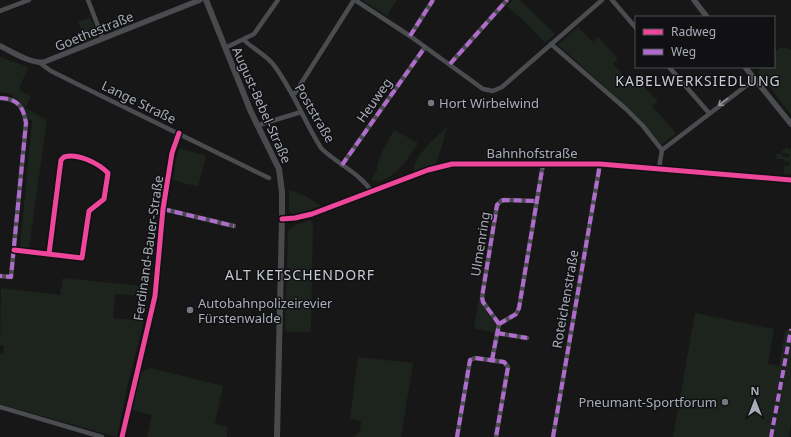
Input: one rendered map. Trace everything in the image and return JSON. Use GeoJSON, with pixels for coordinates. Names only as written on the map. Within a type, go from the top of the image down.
{"type":"FeatureCollection","features":[{"type":"Feature","properties":{"kind":"main road","name":"August-Bebel-Straße"},"geometry":{"type":"LineString","coordinates":[[206,0],[257,126],[277,163],[281,175],[282,219],[277,437]]}},
{"type":"Feature","properties":{"kind":"street"},"geometry":{"type":"LineString","coordinates":[[0,11],[29,0]]}},
{"type":"Feature","properties":{"kind":"street"},"geometry":{"type":"LineString","coordinates":[[88,0],[103,39]]}},
{"type":"Feature","properties":{"kind":"street","name":"Goethestraße"},"geometry":{"type":"LineString","coordinates":[[40,63],[51,60],[200,0]]}},
{"type":"Feature","properties":{"kind":"street"},"geometry":{"type":"LineString","coordinates":[[225,48],[244,40],[257,32],[278,0]]}},
{"type":"Feature","properties":{"kind":"street"},"geometry":{"type":"LineString","coordinates":[[292,94],[295,93],[354,0],[410,36],[483,89],[493,91],[502,87],[602,0]]}},
{"type":"Feature","properties":{"kind":"street"},"geometry":{"type":"LineString","coordinates":[[410,36],[433,0]]}},
{"type":"Feature","properties":{"kind":"street"},"geometry":{"type":"LineString","coordinates":[[450,64],[507,0]]}},
{"type":"Feature","properties":{"kind":"street"},"geometry":{"type":"LineString","coordinates":[[612,0],[635,27]]}},
{"type":"Feature","properties":{"kind":"street"},"geometry":{"type":"LineString","coordinates":[[694,0],[706,16]]}},
{"type":"Feature","properties":{"kind":"street","name":"Poststraße"},"geometry":{"type":"LineString","coordinates":[[244,40],[267,58],[284,81],[321,148],[330,157],[368,184],[372,192]]}},
{"type":"Feature","properties":{"kind":"street"},"geometry":{"type":"LineString","coordinates":[[551,44],[626,109],[643,126],[662,150]]}},
{"type":"Feature","properties":{"kind":"street","name":"Lange Straße"},"geometry":{"type":"LineString","coordinates":[[0,46],[40,63],[51,71],[269,178]]}},
{"type":"Feature","properties":{"kind":"street","name":"Heuweg"},"geometry":{"type":"LineString","coordinates":[[342,165],[425,47]]}},
{"type":"Feature","properties":{"kind":"street"},"geometry":{"type":"LineString","coordinates":[[670,68],[708,113]]}},
{"type":"Feature","properties":{"kind":"street"},"geometry":{"type":"LineString","coordinates":[[747,68],[791,124]]}},
{"type":"Feature","properties":{"kind":"street"},"geometry":{"type":"LineString","coordinates":[[659,168],[662,150],[708,113],[755,79]]}},
{"type":"Feature","properties":{"kind":"street"},"geometry":{"type":"LineString","coordinates":[[0,98],[14,100],[25,116],[26,124],[11,277],[0,276]]}},
{"type":"Feature","properties":{"kind":"street"},"geometry":{"type":"LineString","coordinates":[[257,126],[301,112]]}},
{"type":"Feature","properties":{"kind":"street","name":"Ferdinand-Bauer-Straße"},"geometry":{"type":"LineString","coordinates":[[122,437],[155,296],[163,209],[172,153],[179,133]]}},
{"type":"Feature","properties":{"kind":"street"},"geometry":{"type":"LineString","coordinates":[[14,250],[82,258],[89,211],[104,199],[108,173],[101,166],[85,159],[69,156],[64,157],[61,160],[49,254]]}},
{"type":"Feature","properties":{"kind":"street","name":"Bahnhofstraße"},"geometry":{"type":"LineString","coordinates":[[282,219],[302,217],[428,170],[452,164],[600,164],[791,180]]}},
{"type":"Feature","properties":{"kind":"street"},"geometry":{"type":"LineString","coordinates":[[492,360],[499,324],[516,314],[519,308],[543,164]]}},
{"type":"Feature","properties":{"kind":"street","name":"Roteichenstraße"},"geometry":{"type":"LineString","coordinates":[[553,437],[600,164]]}},
{"type":"Feature","properties":{"kind":"street","name":"Ulmenring"},"geometry":{"type":"LineString","coordinates":[[499,324],[483,302],[482,297],[497,206],[504,200],[537,201]]}},
{"type":"Feature","properties":{"kind":"street"},"geometry":{"type":"LineString","coordinates":[[163,209],[234,226]]}},
{"type":"Feature","properties":{"kind":"street"},"geometry":{"type":"LineString","coordinates":[[497,333],[527,338]]}},
{"type":"Feature","properties":{"kind":"street"},"geometry":{"type":"LineString","coordinates":[[457,437],[470,360],[475,358],[504,362],[508,367],[496,437]]}},
{"type":"Feature","properties":{"kind":"street"},"geometry":{"type":"LineString","coordinates":[[0,407],[102,437]]}},
{"type":"Feature","properties":{"kind":"shaded area"},"geometry":{"type":"Polygon","coordinates":[[[362,0],[397,0],[387,16],[362,0]]]}},
{"type":"Feature","properties":{"kind":"shaded area"},"geometry":{"type":"Polygon","coordinates":[[[513,0],[520,0],[555,34],[545,43],[507,6],[513,0]]]}},
{"type":"Feature","properties":{"kind":"shaded area"},"geometry":{"type":"Polygon","coordinates":[[[90,17],[98,35],[97,37],[86,42],[78,22],[90,17]]]}},
{"type":"Feature","properties":{"kind":"shaded area"},"geometry":{"type":"Polygon","coordinates":[[[578,27],[592,42],[598,37],[618,59],[613,64],[632,84],[637,80],[658,101],[652,106],[676,133],[662,145],[650,131],[599,81],[558,45],[578,27]]]}},
{"type":"Feature","properties":{"kind":"shaded area"},"geometry":{"type":"Polygon","coordinates":[[[781,47],[791,49],[791,115],[758,72],[762,68],[775,68],[775,53],[781,47]]]}},
{"type":"Feature","properties":{"kind":"shaded area"},"geometry":{"type":"Polygon","coordinates":[[[0,57],[29,67],[19,90],[31,96],[25,108],[47,120],[29,248],[27,249],[20,247],[32,120],[28,119],[21,104],[12,94],[0,92],[0,57]]]}},
{"type":"Feature","properties":{"kind":"shaded area"},"geometry":{"type":"Polygon","coordinates":[[[448,126],[436,164],[413,172],[422,152],[448,126]]]}},
{"type":"Feature","properties":{"kind":"shaded area"},"geometry":{"type":"Polygon","coordinates":[[[394,130],[418,143],[402,166],[393,174],[379,182],[371,180],[377,170],[381,156],[394,130]]]}},
{"type":"Feature","properties":{"kind":"shaded area"},"geometry":{"type":"Polygon","coordinates":[[[787,147],[789,150],[791,148],[791,174],[784,174],[784,166],[789,166],[790,162],[784,161],[784,159],[776,159],[777,153],[788,158],[789,155],[781,152],[787,147]]]}},
{"type":"Feature","properties":{"kind":"shaded area"},"geometry":{"type":"Polygon","coordinates":[[[180,148],[206,156],[198,187],[173,180],[175,162],[180,148]]]}},
{"type":"Feature","properties":{"kind":"shaded area"},"geometry":{"type":"Polygon","coordinates":[[[289,190],[306,196],[321,206],[295,215],[290,213],[289,190]]]}},
{"type":"Feature","properties":{"kind":"shaded area"},"geometry":{"type":"Polygon","coordinates":[[[310,220],[313,223],[311,330],[308,332],[287,332],[285,330],[288,231],[295,225],[310,220]]]}},
{"type":"Feature","properties":{"kind":"shaded area"},"geometry":{"type":"Polygon","coordinates":[[[63,278],[151,287],[146,296],[115,294],[113,318],[144,321],[129,379],[117,437],[0,404],[0,354],[3,355],[4,346],[0,345],[1,288],[60,295],[63,278]]]}},
{"type":"Feature","properties":{"kind":"shaded area"},"geometry":{"type":"Polygon","coordinates":[[[479,299],[496,325],[495,333],[474,328],[479,299]]]}},
{"type":"Feature","properties":{"kind":"shaded area","name":"Pneumant-Sportforum"},"geometry":{"type":"Polygon","coordinates":[[[695,313],[774,329],[768,364],[779,366],[785,331],[791,330],[791,423],[789,437],[673,437],[695,313]]]}},
{"type":"Feature","properties":{"kind":"shaded area"},"geometry":{"type":"Polygon","coordinates":[[[358,357],[413,363],[401,437],[354,437],[360,431],[361,421],[350,419],[358,357]]]}},
{"type":"Feature","properties":{"kind":"shaded area"},"geometry":{"type":"Polygon","coordinates":[[[150,368],[223,386],[215,424],[227,427],[227,437],[147,437],[152,415],[131,410],[141,372],[150,368]]]}},
{"type":"Feature","properties":{"kind":"marked path"},"geometry":{"type":"LineString","coordinates":[[410,36],[433,0]]}},
{"type":"Feature","properties":{"kind":"marked path"},"geometry":{"type":"LineString","coordinates":[[450,64],[507,0]]}},
{"type":"Feature","properties":{"kind":"marked path"},"geometry":{"type":"LineString","coordinates":[[342,165],[425,47]]}},
{"type":"Feature","properties":{"kind":"marked path"},"geometry":{"type":"LineString","coordinates":[[0,98],[11,100],[19,104],[26,123],[11,277],[0,276]]}},
{"type":"Feature","properties":{"kind":"marked path"},"geometry":{"type":"LineString","coordinates":[[499,324],[516,314],[519,308],[543,164]]}},
{"type":"Feature","properties":{"kind":"marked path"},"geometry":{"type":"LineString","coordinates":[[553,437],[600,164]]}},
{"type":"Feature","properties":{"kind":"marked path"},"geometry":{"type":"LineString","coordinates":[[499,324],[483,302],[482,297],[497,205],[504,200],[537,201]]}},
{"type":"Feature","properties":{"kind":"marked path"},"geometry":{"type":"LineString","coordinates":[[163,209],[234,226]]}},
{"type":"Feature","properties":{"kind":"marked path"},"geometry":{"type":"LineString","coordinates":[[492,360],[499,324]]}},
{"type":"Feature","properties":{"kind":"marked path"},"geometry":{"type":"LineString","coordinates":[[771,437],[791,329]]}},
{"type":"Feature","properties":{"kind":"marked path"},"geometry":{"type":"LineString","coordinates":[[497,333],[527,338]]}},
{"type":"Feature","properties":{"kind":"marked path"},"geometry":{"type":"LineString","coordinates":[[457,437],[470,360],[475,358],[504,362],[508,367],[496,437]]}},
{"type":"Feature","properties":{"kind":"cycle path"},"geometry":{"type":"LineString","coordinates":[[122,437],[155,296],[163,209],[172,153],[179,133]]}},
{"type":"Feature","properties":{"kind":"cycle path"},"geometry":{"type":"LineString","coordinates":[[14,250],[82,258],[89,211],[104,199],[108,173],[93,162],[75,156],[64,157],[61,160],[49,254]]}},
{"type":"Feature","properties":{"kind":"cycle path"},"geometry":{"type":"LineString","coordinates":[[282,219],[312,214],[428,170],[452,164],[600,164],[791,180]]}},
{"type":"Feature","properties":{"kind":"place","name":"Hort Wirbelwind"},"geometry":{"type":"Point","coordinates":[431,103]}},
{"type":"Feature","properties":{"kind":"place","name":"Autobahnpolizeirevier Fürstenwalde"},"geometry":{"type":"Point","coordinates":[190,310]}},
{"type":"Feature","properties":{"kind":"place","name":"Pneumant-Sportforum"},"geometry":{"type":"Point","coordinates":[725,402]}},
{"type":"Feature","properties":{"kind":"district","name":"KABELWERKSIEDLUNG"},"geometry":{"type":"Point","coordinates":[698,81]}},
{"type":"Feature","properties":{"kind":"district","name":"ALT KETSCHENDORF"},"geometry":{"type":"Point","coordinates":[300,275]}}]}
